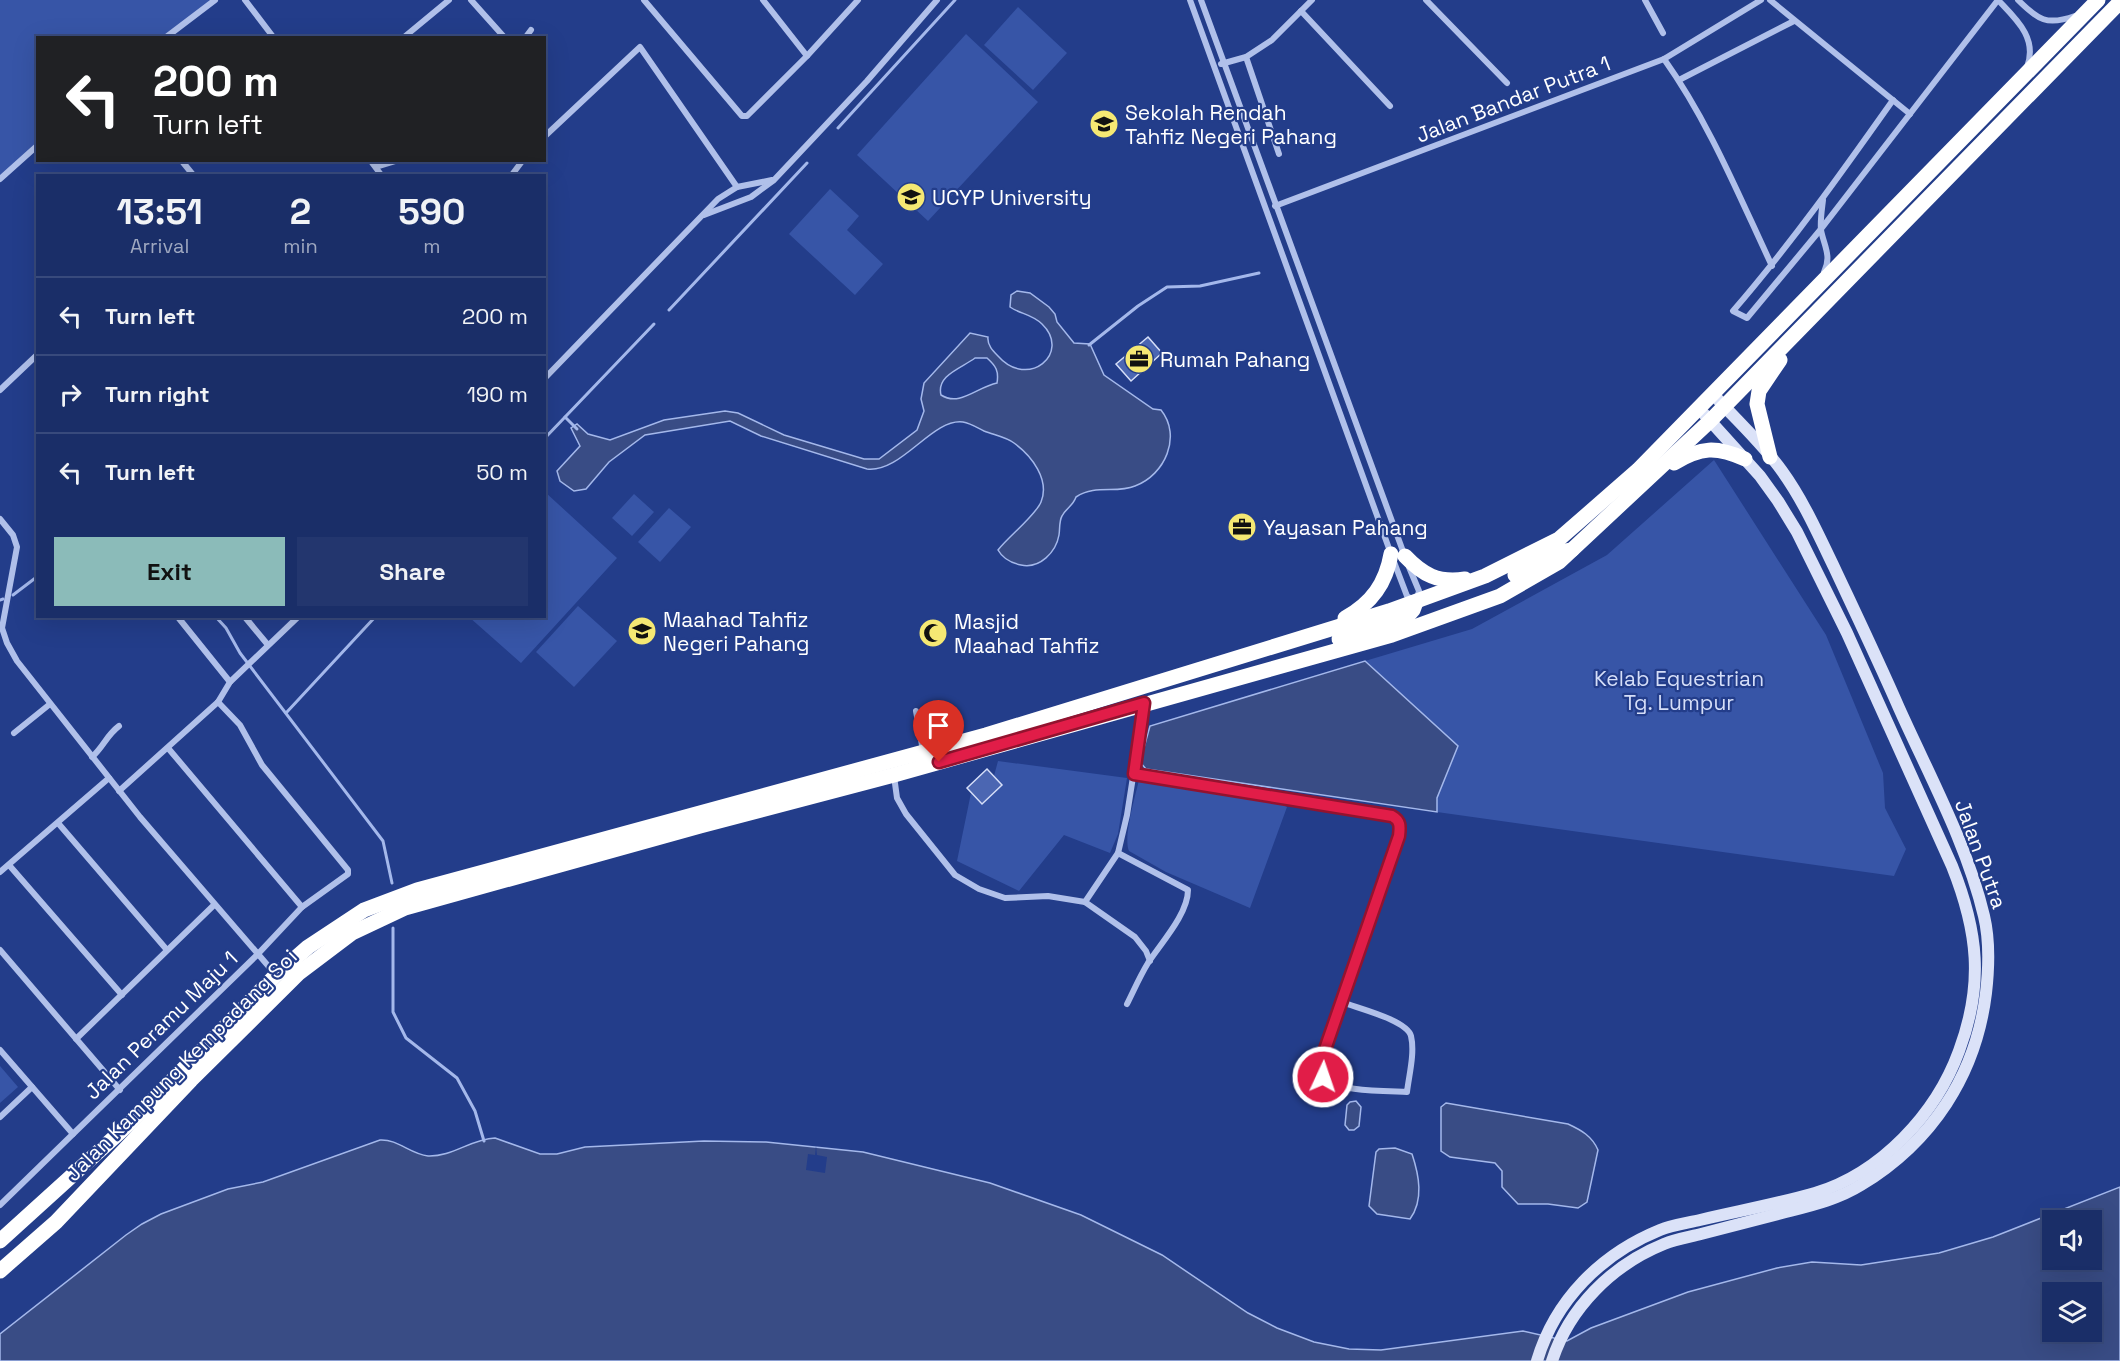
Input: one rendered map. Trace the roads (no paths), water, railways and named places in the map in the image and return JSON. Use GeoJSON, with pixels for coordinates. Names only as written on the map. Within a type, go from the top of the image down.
{"type":"FeatureCollection","features":[{"type":"Feature","properties":{"kind":"highway"},"geometry":{"type":"LineString","coordinates":[[402,902],[894,775],[1392,634],[1500,596],[1560,562],[1710,421],[2120,3]]}},
{"type":"Feature","properties":{"kind":"highway"},"geometry":{"type":"LineString","coordinates":[[402,902],[923,751],[986,735],[1416,602],[1485,576],[1558,539],[1638,470],[2094,5]]}},
{"type":"Feature","properties":{"kind":"highway"},"geometry":{"type":"LineString","coordinates":[[1770,457],[1759,418],[1759,391],[1804,326]]}},
{"type":"Feature","properties":{"kind":"highway"},"geometry":{"type":"LineString","coordinates":[[1651,476],[1691,453],[1724,450],[1744,459]]}},
{"type":"Feature","properties":{"kind":"highway"},"geometry":{"type":"LineString","coordinates":[[1416,602],[1426,608],[1439,608],[1496,587],[1554,553],[1572,550]]}},
{"type":"Feature","properties":{"kind":"highway"},"geometry":{"type":"LineString","coordinates":[[1316,633],[1361,609],[1374,596],[1398,555],[1418,570],[1439,579],[1460,580],[1485,576]]}},
{"type":"Feature","properties":{"kind":"highway"},"geometry":{"type":"LineString","coordinates":[[1283,665],[1296,653],[1405,619],[1413,610],[1416,602]]}},
{"type":"Feature","properties":{"kind":"highway","name":"Jalan Kampung Kempadang Soi"},"geometry":{"type":"LineString","coordinates":[[0,1241],[129,1124],[276,975],[326,933],[364,910],[402,902]]}},
{"type":"Feature","properties":{"kind":"highway","name":"Jalan Kampung Kempadang Soi"},"geometry":{"type":"LineString","coordinates":[[0,1271],[40,1237],[279,991],[334,945],[352,933],[373,924],[402,902]]}},
{"type":"Feature","properties":{"kind":"highway"},"geometry":{"type":"LineString","coordinates":[[25,1219],[38,1214],[45,1216],[46,1222],[40,1237]]}},
{"type":"Feature","properties":{"kind":"main road","name":"Jalan Putra"},"geometry":{"type":"LineString","coordinates":[[1552,1361],[1557,1346],[1577,1311],[1601,1283],[1635,1258],[1665,1243],[1824,1202],[1860,1186],[1902,1156],[1937,1120],[1966,1073],[1983,1022],[1989,972],[1989,946],[1985,920],[1967,862],[1862,626],[1810,518],[1781,469],[1713,394]]}},
{"type":"Feature","properties":{"kind":"main road","name":"Jalan Putra"},"geometry":{"type":"LineString","coordinates":[[1536,1361],[1555,1318],[1573,1292],[1595,1268],[1627,1247],[1662,1230],[1817,1192],[1857,1173],[1890,1149],[1925,1114],[1952,1069],[1970,1022],[1977,974],[1974,932],[1965,898],[1952,866],[1847,633],[1797,532],[1778,501],[1699,408]]}},
{"type":"Feature","properties":{"kind":"street"},"geometry":{"type":"LineString","coordinates":[[168,36],[215,0]]}},
{"type":"Feature","properties":{"kind":"street"},"geometry":{"type":"LineString","coordinates":[[245,0],[272,36]]}},
{"type":"Feature","properties":{"kind":"street"},"geometry":{"type":"LineString","coordinates":[[405,36],[449,0]]}},
{"type":"Feature","properties":{"kind":"street"},"geometry":{"type":"LineString","coordinates":[[471,0],[503,36]]}},
{"type":"Feature","properties":{"kind":"street"},"geometry":{"type":"LineString","coordinates":[[644,0],[742,116],[747,116],[807,56],[858,0]]}},
{"type":"Feature","properties":{"kind":"street"},"geometry":{"type":"LineString","coordinates":[[763,0],[807,56]]}},
{"type":"Feature","properties":{"kind":"street"},"geometry":{"type":"LineString","coordinates":[[704,215],[751,197],[774,180],[867,81],[937,0]]}},
{"type":"Feature","properties":{"kind":"street"},"geometry":{"type":"LineString","coordinates":[[1190,0],[1398,555],[1419,591],[1416,602],[1407,596],[1398,555],[1201,0]]}},
{"type":"Feature","properties":{"kind":"street"},"geometry":{"type":"LineString","coordinates":[[1215,67],[1246,57],[1272,40],[1312,0]]}},
{"type":"Feature","properties":{"kind":"street"},"geometry":{"type":"LineString","coordinates":[[1426,0],[1507,83]]}},
{"type":"Feature","properties":{"kind":"street"},"geometry":{"type":"LineString","coordinates":[[1644,0],[1663,33]]}},
{"type":"Feature","properties":{"kind":"street","name":"Jalan Bandar Putra 1"},"geometry":{"type":"LineString","coordinates":[[1267,209],[1664,59],[1761,0]]}},
{"type":"Feature","properties":{"kind":"street"},"geometry":{"type":"LineString","coordinates":[[1770,0],[1910,114]]}},
{"type":"Feature","properties":{"kind":"street"},"geometry":{"type":"LineString","coordinates":[[1893,100],[1823,200],[1772,266],[1733,311],[1747,318],[1821,229],[1998,0],[2024,28],[2029,40],[2030,52],[2025,73]]}},
{"type":"Feature","properties":{"kind":"street"},"geometry":{"type":"LineString","coordinates":[[2018,0],[2035,16],[2053,22],[2069,18],[2094,5]]}},
{"type":"Feature","properties":{"kind":"street"},"geometry":{"type":"LineString","coordinates":[[1301,11],[1390,106]]}},
{"type":"Feature","properties":{"kind":"street"},"geometry":{"type":"LineString","coordinates":[[1679,80],[1794,21]]}},
{"type":"Feature","properties":{"kind":"street"},"geometry":{"type":"LineString","coordinates":[[526,36],[531,30]]}},
{"type":"Feature","properties":{"kind":"street"},"geometry":{"type":"LineString","coordinates":[[546,135],[640,47],[737,187]]}},
{"type":"Feature","properties":{"kind":"street"},"geometry":{"type":"LineString","coordinates":[[1246,57],[1280,154]]}},
{"type":"Feature","properties":{"kind":"street"},"geometry":{"type":"LineString","coordinates":[[1664,59],[1679,80],[1772,266]]}},
{"type":"Feature","properties":{"kind":"street"},"geometry":{"type":"LineString","coordinates":[[0,179],[36,147]]}},
{"type":"Feature","properties":{"kind":"street"},"geometry":{"type":"LineString","coordinates":[[372,162],[381,174]]}},
{"type":"Feature","properties":{"kind":"street"},"geometry":{"type":"LineString","coordinates":[[376,167],[392,162]]}},
{"type":"Feature","properties":{"kind":"street"},"geometry":{"type":"LineString","coordinates":[[546,377],[718,199],[737,187],[774,180]]}},
{"type":"Feature","properties":{"kind":"street"},"geometry":{"type":"LineString","coordinates":[[1812,293],[1826,269],[1828,260],[1828,247],[1821,229],[1823,200]]}},
{"type":"Feature","properties":{"kind":"street"},"geometry":{"type":"LineString","coordinates":[[0,390],[36,356]]}},
{"type":"Feature","properties":{"kind":"street"},"geometry":{"type":"LineString","coordinates":[[0,519],[13,535],[17,547],[2,621],[3,635],[17,661],[119,791],[276,975]]}},
{"type":"Feature","properties":{"kind":"street"},"geometry":{"type":"LineString","coordinates":[[179,618],[230,682]]}},
{"type":"Feature","properties":{"kind":"street"},"geometry":{"type":"LineString","coordinates":[[246,618],[268,645]]}},
{"type":"Feature","properties":{"kind":"street"},"geometry":{"type":"LineString","coordinates":[[119,791],[218,702],[230,682],[297,618]]}},
{"type":"Feature","properties":{"kind":"street","name":"Jalan Peramu Maju 1"},"geometry":{"type":"LineString","coordinates":[[0,1205],[257,955],[302,907],[348,874],[348,870],[262,765],[248,735],[240,724],[218,702]]}},
{"type":"Feature","properties":{"kind":"street"},"geometry":{"type":"LineString","coordinates":[[1085,902],[1118,853],[1134,774],[1144,703]]}},
{"type":"Feature","properties":{"kind":"street"},"geometry":{"type":"LineString","coordinates":[[14,733],[50,704]]}},
{"type":"Feature","properties":{"kind":"street"},"geometry":{"type":"LineString","coordinates":[[916,711],[923,751]]}},
{"type":"Feature","properties":{"kind":"street"},"geometry":{"type":"LineString","coordinates":[[92,757],[102,748],[108,734],[119,726]]}},
{"type":"Feature","properties":{"kind":"street"},"geometry":{"type":"LineString","coordinates":[[168,748],[302,907]]}},
{"type":"Feature","properties":{"kind":"street"},"geometry":{"type":"LineString","coordinates":[[1134,774],[1392,816],[1398,819],[1401,825],[1399,836],[1322,1058],[1323,1077],[1332,1083],[1345,1087],[1407,1092],[1412,1054],[1411,1036],[1407,1029],[1396,1021],[1342,1002]]}},
{"type":"Feature","properties":{"kind":"street"},"geometry":{"type":"LineString","coordinates":[[894,775],[897,798],[906,814],[955,875],[979,890],[1005,898],[1048,896],[1085,902],[1135,937],[1146,951],[1150,961]]}},
{"type":"Feature","properties":{"kind":"street"},"geometry":{"type":"LineString","coordinates":[[0,872],[109,778]]}},
{"type":"Feature","properties":{"kind":"street"},"geometry":{"type":"LineString","coordinates":[[58,823],[168,950]]}},
{"type":"Feature","properties":{"kind":"street"},"geometry":{"type":"LineString","coordinates":[[1118,853],[1188,890],[1188,898],[1183,908],[1127,1004]]}},
{"type":"Feature","properties":{"kind":"street"},"geometry":{"type":"LineString","coordinates":[[9,865],[122,995]]}},
{"type":"Feature","properties":{"kind":"street"},"geometry":{"type":"LineString","coordinates":[[76,1039],[214,905]]}},
{"type":"Feature","properties":{"kind":"street"},"geometry":{"type":"LineString","coordinates":[[0,950],[120,1090]]}},
{"type":"Feature","properties":{"kind":"street"},"geometry":{"type":"LineString","coordinates":[[0,1050],[73,1134]]}},
{"type":"Feature","properties":{"kind":"street"},"geometry":{"type":"LineString","coordinates":[[0,1117],[32,1087]]}},
{"type":"Feature","properties":{"kind":"waterway"},"geometry":{"type":"LineString","coordinates":[[838,128],[955,0]]}},
{"type":"Feature","properties":{"kind":"waterway"},"geometry":{"type":"LineString","coordinates":[[669,310],[807,163]]}},
{"type":"Feature","properties":{"kind":"waterway"},"geometry":{"type":"LineString","coordinates":[[1089,345],[1138,306],[1167,287],[1200,286],[1259,273]]}},
{"type":"Feature","properties":{"kind":"waterway"},"geometry":{"type":"LineString","coordinates":[[546,437],[654,324]]}},
{"type":"Feature","properties":{"kind":"waterway"},"geometry":{"type":"LineString","coordinates":[[565,417],[577,429]]}},
{"type":"Feature","properties":{"kind":"waterway"},"geometry":{"type":"LineString","coordinates":[[13,595],[36,578]]}},
{"type":"Feature","properties":{"kind":"waterway"},"geometry":{"type":"LineString","coordinates":[[217,618],[226,628],[240,653],[383,841],[392,883]]}},
{"type":"Feature","properties":{"kind":"waterway"},"geometry":{"type":"LineString","coordinates":[[286,713],[374,618]]}},
{"type":"Feature","properties":{"kind":"waterway"},"geometry":{"type":"LineString","coordinates":[[393,928],[393,1012],[406,1038],[457,1078],[475,1111],[484,1141]]}},
{"type":"Feature","properties":{"kind":"place","name":"Sekolah Rendah Tahfiz Negeri Pahang"},"geometry":{"type":"Point","coordinates":[1104,124]}},
{"type":"Feature","properties":{"kind":"place","name":"UCYP University"},"geometry":{"type":"Point","coordinates":[911,197]}},
{"type":"Feature","properties":{"kind":"place","name":"Rumah Pahang"},"geometry":{"type":"Point","coordinates":[1139,359]}},
{"type":"Feature","properties":{"kind":"place","name":"Yayasan Pahang"},"geometry":{"type":"Point","coordinates":[1242,527]}},
{"type":"Feature","properties":{"kind":"place","name":"Maahad Tahfiz Negeri Pahang"},"geometry":{"type":"Point","coordinates":[642,631]}},
{"type":"Feature","properties":{"kind":"place","name":"Masjid Maahad Tahfiz"},"geometry":{"type":"Point","coordinates":[933,633]}},
{"type":"Feature","properties":{"kind":"park label","name":"Kelab Equestrian Tg. Lumpur"},"geometry":{"type":"Point","coordinates":[1679,690]}}]}
